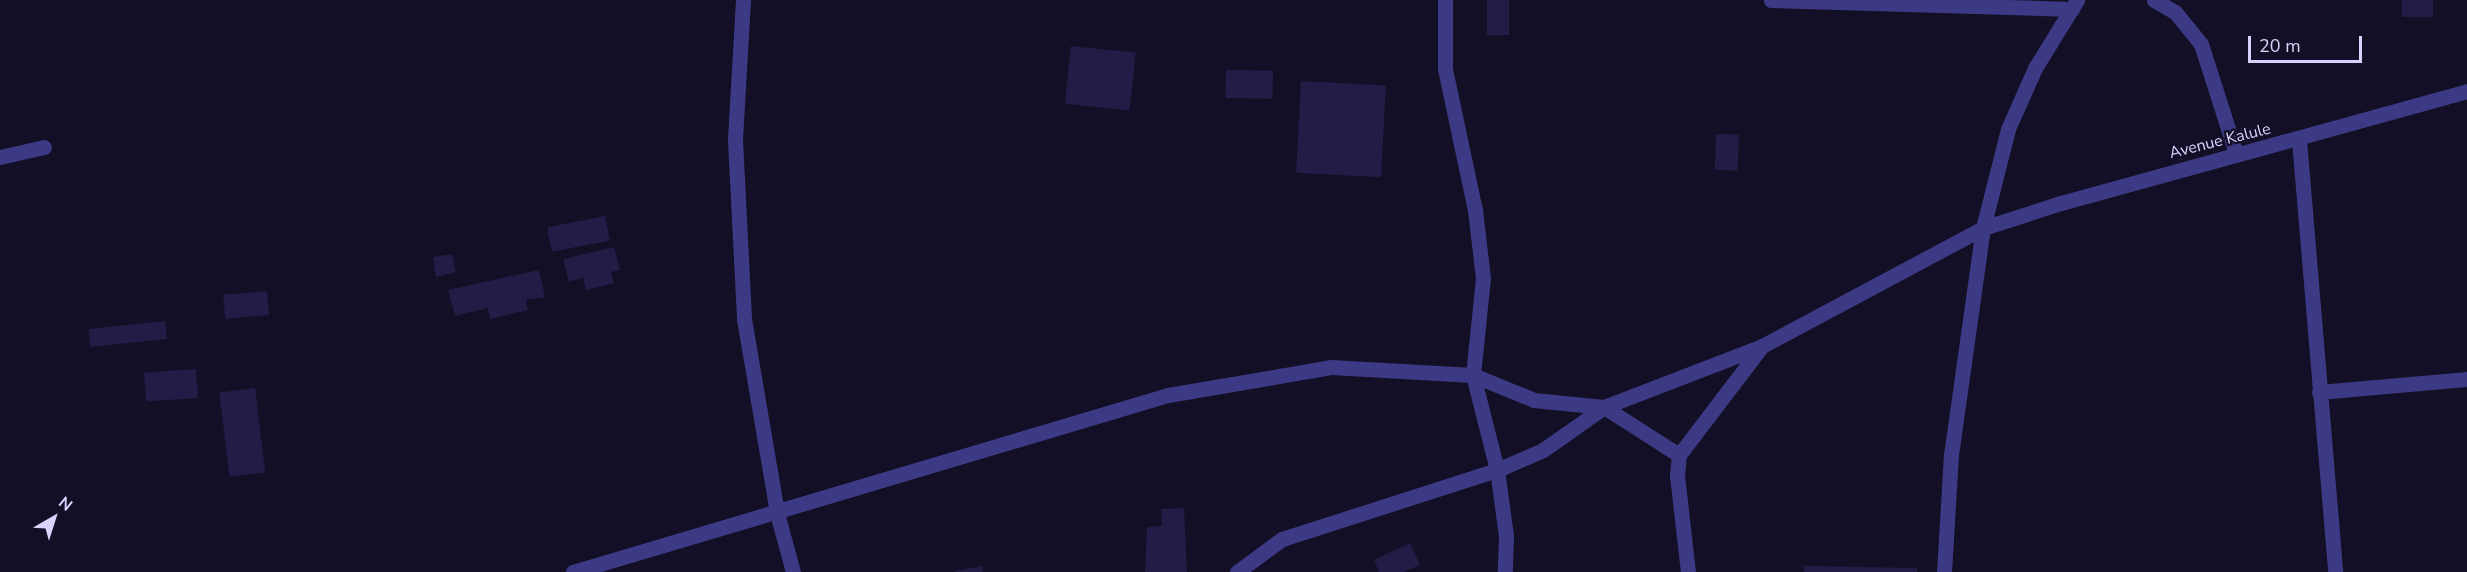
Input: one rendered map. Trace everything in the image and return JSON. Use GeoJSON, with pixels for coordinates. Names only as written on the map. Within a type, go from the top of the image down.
{"type":"FeatureCollection","features":[{"type":"Feature","properties":{"kind":"street"},"geometry":{"type":"LineString","coordinates":[[743,0],[735,140],[744,319],[777,513],[793,572]]}},
{"type":"Feature","properties":{"kind":"street"},"geometry":{"type":"LineString","coordinates":[[1445,0],[1445,69],[1475,210],[1483,278],[1473,375],[1497,470],[1506,536],[1505,572]]}},
{"type":"Feature","properties":{"kind":"street"},"geometry":{"type":"LineString","coordinates":[[1771,0],[2074,4],[2036,68],[2008,129],[1983,228],[1951,455],[1944,572]]}},
{"type":"Feature","properties":{"kind":"street"},"geometry":{"type":"LineString","coordinates":[[2154,0],[2175,12],[2200,44],[2236,154]]}},
{"type":"Feature","properties":{"kind":"street","name":"Avenue Kalule"},"geometry":{"type":"LineString","coordinates":[[1604,408],[1762,346],[1983,228],[2236,154],[2300,140],[2467,91]]}},
{"type":"Feature","properties":{"kind":"street"},"geometry":{"type":"LineString","coordinates":[[2300,140],[2335,572]]}},
{"type":"Feature","properties":{"kind":"street"},"geometry":{"type":"LineString","coordinates":[[0,157],[44,147]]}},
{"type":"Feature","properties":{"kind":"street"},"geometry":{"type":"LineString","coordinates":[[1688,572],[1677,476],[1679,455],[1762,346]]}},
{"type":"Feature","properties":{"kind":"street"},"geometry":{"type":"LineString","coordinates":[[573,572],[1168,395],[1331,367],[1473,375],[1534,400],[1604,408],[1679,455]]}},
{"type":"Feature","properties":{"kind":"street"},"geometry":{"type":"LineString","coordinates":[[2319,392],[2467,379]]}},
{"type":"Feature","properties":{"kind":"street"},"geometry":{"type":"LineString","coordinates":[[1237,572],[1282,539],[1497,470],[1543,450],[1604,408]]}},
{"type":"Feature","properties":{"kind":"building"},"geometry":{"type":"Polygon","coordinates":[[[1487,0],[1509,0],[1509,35],[1487,35],[1487,0]]]}},
{"type":"Feature","properties":{"kind":"building"},"geometry":{"type":"Polygon","coordinates":[[[2402,0],[2433,0],[2433,17],[2402,17],[2402,0]]]}},
{"type":"Feature","properties":{"kind":"building"},"geometry":{"type":"Polygon","coordinates":[[[1071,46],[1136,53],[1130,110],[1065,104],[1071,46]]]}},
{"type":"Feature","properties":{"kind":"building"},"geometry":{"type":"Polygon","coordinates":[[[1226,70],[1273,71],[1273,99],[1226,98],[1226,70]]]}},
{"type":"Feature","properties":{"kind":"building"},"geometry":{"type":"Polygon","coordinates":[[[1301,81],[1386,85],[1381,177],[1296,173],[1301,81]]]}},
{"type":"Feature","properties":{"kind":"building"},"geometry":{"type":"Polygon","coordinates":[[[1716,134],[1739,135],[1738,171],[1715,170],[1716,134]]]}},
{"type":"Feature","properties":{"kind":"building"},"geometry":{"type":"Polygon","coordinates":[[[605,216],[610,241],[552,252],[547,227],[605,216]]]}},
{"type":"Feature","properties":{"kind":"building"},"geometry":{"type":"Polygon","coordinates":[[[614,247],[620,270],[611,272],[614,283],[586,290],[583,278],[569,282],[563,259],[614,247]]]}},
{"type":"Feature","properties":{"kind":"building"},"geometry":{"type":"Polygon","coordinates":[[[452,254],[456,272],[436,277],[433,257],[452,254]]]}},
{"type":"Feature","properties":{"kind":"building"},"geometry":{"type":"Polygon","coordinates":[[[539,270],[545,297],[526,300],[528,310],[490,319],[488,308],[455,316],[448,290],[539,270]]]}},
{"type":"Feature","properties":{"kind":"building"},"geometry":{"type":"Polygon","coordinates":[[[267,291],[269,315],[225,319],[223,295],[267,291]]]}},
{"type":"Feature","properties":{"kind":"building"},"geometry":{"type":"Polygon","coordinates":[[[165,321],[167,339],[90,347],[88,329],[165,321]]]}},
{"type":"Feature","properties":{"kind":"building"},"geometry":{"type":"Polygon","coordinates":[[[196,369],[198,398],[146,402],[144,373],[196,369]]]}},
{"type":"Feature","properties":{"kind":"building"},"geometry":{"type":"Polygon","coordinates":[[[255,388],[265,472],[230,477],[219,392],[255,388]]]}},
{"type":"Feature","properties":{"kind":"building"},"geometry":{"type":"Polygon","coordinates":[[[1184,508],[1187,572],[1145,572],[1147,527],[1162,526],[1161,509],[1184,508]]]}},
{"type":"Feature","properties":{"kind":"building"},"geometry":{"type":"Polygon","coordinates":[[[1410,543],[1420,565],[1404,572],[1379,572],[1374,560],[1410,543]]]}},
{"type":"Feature","properties":{"kind":"building"},"geometry":{"type":"Polygon","coordinates":[[[982,566],[983,572],[955,572],[955,571],[982,566]]]}},
{"type":"Feature","properties":{"kind":"building"},"geometry":{"type":"Polygon","coordinates":[[[1804,566],[1917,568],[1917,572],[1804,572],[1804,566]]]}}]}
